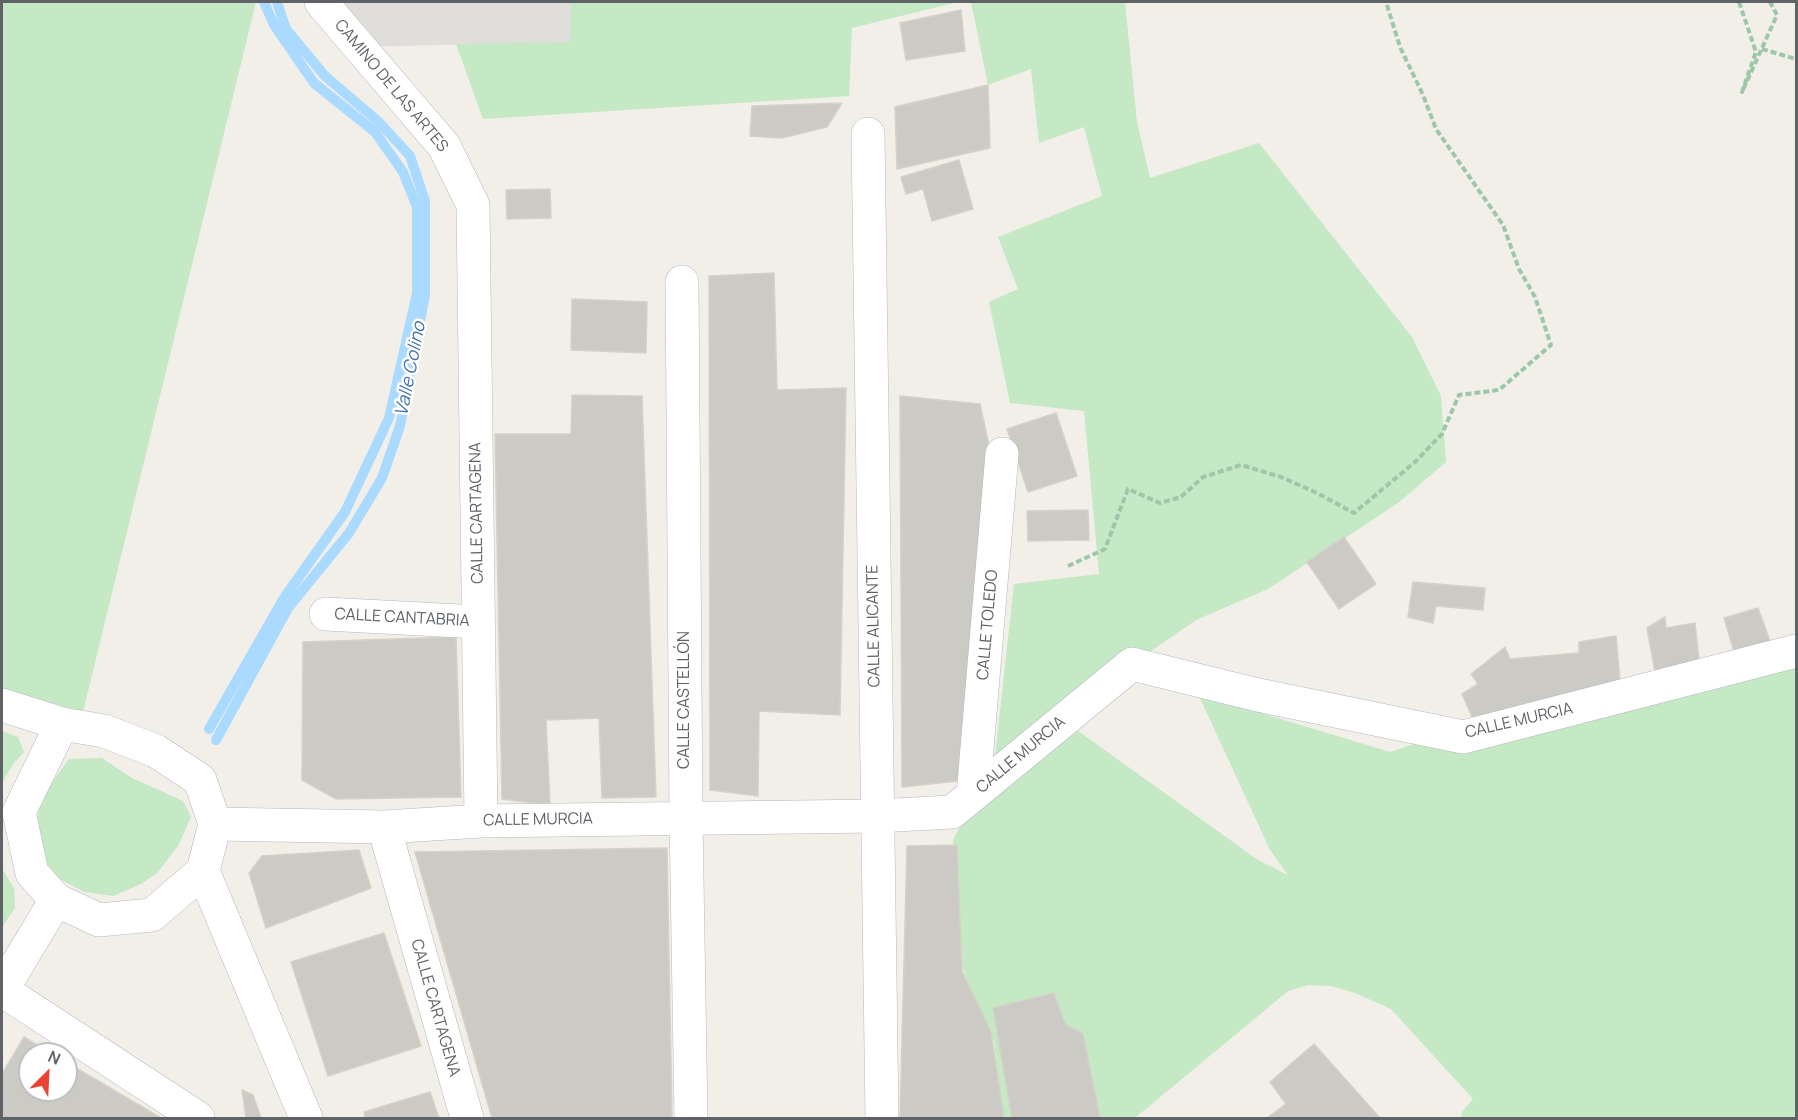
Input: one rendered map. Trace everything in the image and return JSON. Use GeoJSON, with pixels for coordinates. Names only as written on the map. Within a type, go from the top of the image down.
{"type":"FeatureCollection","features":[{"type":"Feature","properties":{"kind":"street","name":"CAMINO DE LAS ARTES"},"geometry":{"type":"LineString","coordinates":[[321,2],[444,146],[473,205]]}},
{"type":"Feature","properties":{"kind":"street","name":"CALLE ALICANTE"},"geometry":{"type":"LineString","coordinates":[[868,134],[882,1119]]}},
{"type":"Feature","properties":{"kind":"street","name":"CALLE CARTAGENA"},"geometry":{"type":"LineString","coordinates":[[473,205],[481,821]]}},
{"type":"Feature","properties":{"kind":"street","name":"CALLE CASTELLÓN"},"geometry":{"type":"LineString","coordinates":[[682,282],[691,1119]]}},
{"type":"Feature","properties":{"kind":"street","name":"CALLE TOLEDO"},"geometry":{"type":"LineString","coordinates":[[973,795],[1002,454]]}},
{"type":"Feature","properties":{"kind":"street","name":"CALLE CANTABRIA"},"geometry":{"type":"LineString","coordinates":[[326,614],[478,622]]}},
{"type":"Feature","properties":{"kind":"street","name":"CALLE MURCIA"},"geometry":{"type":"LineString","coordinates":[[216,824],[384,827],[481,821],[877,816],[952,812],[1132,664],[1258,695],[1463,737],[1797,651]]}},
{"type":"Feature","properties":{"kind":"street"},"geometry":{"type":"LineString","coordinates":[[2,705],[62,724],[104,731],[156,751],[200,780],[216,824],[203,871],[152,915],[99,920],[56,900],[32,873],[19,812],[62,724]]}},
{"type":"Feature","properties":{"kind":"street","name":"CALLE CARTAGENA"},"geometry":{"type":"LineString","coordinates":[[384,827],[467,1119]]}},
{"type":"Feature","properties":{"kind":"street"},"geometry":{"type":"LineString","coordinates":[[203,871],[306,1119]]}},
{"type":"Feature","properties":{"kind":"street"},"geometry":{"type":"LineString","coordinates":[[56,900],[2,990],[198,1119]]}},
{"type":"Feature","properties":{"kind":"path"},"geometry":{"type":"LineString","coordinates":[[1068,566],[1105,549],[1128,489],[1160,504],[1180,497],[1203,477],[1240,465],[1281,477],[1354,513],[1415,462],[1442,434],[1459,395],[1499,390],[1551,345],[1535,297],[1519,269],[1503,225],[1436,129],[1400,47],[1386,2]]}},
{"type":"Feature","properties":{"kind":"path"},"geometry":{"type":"LineString","coordinates":[[1739,2],[1755,52],[1742,92],[1777,15],[1770,2]]}},
{"type":"Feature","properties":{"kind":"path"},"geometry":{"type":"LineString","coordinates":[[1762,48],[1797,59]]}},
{"type":"Feature","properties":{"kind":"shaded area"},"geometry":{"type":"Polygon","coordinates":[[[321,2],[571,2],[570,42],[358,47],[321,2]]]}},
{"type":"Feature","properties":{"kind":"green space"},"geometry":{"type":"Polygon","coordinates":[[[2,2],[256,2],[83,712],[2,689],[2,2]]]}},
{"type":"Feature","properties":{"kind":"green space"},"geometry":{"type":"Polygon","coordinates":[[[571,2],[958,2],[852,28],[849,96],[483,119],[456,44],[570,42],[571,2]]]}},
{"type":"Feature","properties":{"kind":"green space"},"geometry":{"type":"Polygon","coordinates":[[[971,2],[1125,2],[1137,122],[1150,178],[1259,143],[1412,337],[1441,396],[1446,462],[1398,503],[1268,589],[1196,620],[994,765],[1014,584],[1099,574],[1084,411],[1010,403],[989,302],[1018,289],[998,237],[1102,196],[1084,127],[1039,143],[1031,69],[988,85],[971,2]]]}},
{"type":"Feature","properties":{"kind":"green space"},"geometry":{"type":"Polygon","coordinates":[[[1796,634],[1796,1118],[1461,1118],[1462,1112],[1473,1099],[1391,1009],[1355,993],[1331,986],[1308,985],[1288,991],[1135,1118],[1002,1118],[994,1041],[976,1004],[958,955],[953,840],[964,819],[1074,728],[1258,860],[1288,875],[1270,850],[1198,694],[1390,752],[1534,704],[1796,634]]]}},
{"type":"Feature","properties":{"kind":"green space"},"geometry":{"type":"Polygon","coordinates":[[[2,731],[18,737],[24,752],[2,783],[2,731]]]}},
{"type":"Feature","properties":{"kind":"green space"},"geometry":{"type":"Polygon","coordinates":[[[102,758],[132,778],[183,801],[191,817],[178,846],[157,873],[141,884],[113,896],[85,892],[61,880],[48,865],[38,844],[36,824],[42,796],[69,759],[102,758]]]}},
{"type":"Feature","properties":{"kind":"green space"},"geometry":{"type":"Polygon","coordinates":[[[2,869],[14,888],[15,908],[2,927],[2,869]]]}},
{"type":"Feature","properties":{"kind":"building"},"geometry":{"type":"Polygon","coordinates":[[[961,10],[965,51],[906,60],[900,23],[961,10]]]}},
{"type":"Feature","properties":{"kind":"building"},"geometry":{"type":"Polygon","coordinates":[[[988,85],[990,148],[897,169],[895,107],[988,85]]]}},
{"type":"Feature","properties":{"kind":"building"},"geometry":{"type":"Polygon","coordinates":[[[842,103],[827,127],[782,138],[750,136],[752,106],[842,103]]]}},
{"type":"Feature","properties":{"kind":"building"},"geometry":{"type":"Polygon","coordinates":[[[959,160],[973,209],[932,221],[923,189],[906,194],[901,177],[959,160]]]}},
{"type":"Feature","properties":{"kind":"building"},"geometry":{"type":"Polygon","coordinates":[[[550,189],[551,218],[507,219],[506,190],[550,189]]]}},
{"type":"Feature","properties":{"kind":"building"},"geometry":{"type":"Polygon","coordinates":[[[774,273],[777,390],[846,388],[840,715],[759,711],[758,796],[710,790],[709,276],[774,273]]]}},
{"type":"Feature","properties":{"kind":"building"},"geometry":{"type":"Polygon","coordinates":[[[572,299],[647,302],[646,353],[571,350],[572,299]]]}},
{"type":"Feature","properties":{"kind":"building"},"geometry":{"type":"Polygon","coordinates":[[[572,395],[642,396],[656,797],[602,798],[599,718],[546,720],[550,805],[502,799],[495,434],[571,434],[572,395]]]}},
{"type":"Feature","properties":{"kind":"building"},"geometry":{"type":"Polygon","coordinates":[[[900,396],[980,404],[991,455],[958,781],[902,787],[900,396]]]}},
{"type":"Feature","properties":{"kind":"building"},"geometry":{"type":"Polygon","coordinates":[[[1056,413],[1077,476],[1028,492],[1007,429],[1056,413]]]}},
{"type":"Feature","properties":{"kind":"building"},"geometry":{"type":"Polygon","coordinates":[[[1088,510],[1089,540],[1028,541],[1027,511],[1088,510]]]}},
{"type":"Feature","properties":{"kind":"building"},"geometry":{"type":"Polygon","coordinates":[[[1344,537],[1376,584],[1339,609],[1307,562],[1344,537]]]}},
{"type":"Feature","properties":{"kind":"building"},"geometry":{"type":"Polygon","coordinates":[[[1413,582],[1485,588],[1483,610],[1436,606],[1433,623],[1408,617],[1413,582]]]}},
{"type":"Feature","properties":{"kind":"building"},"geometry":{"type":"Polygon","coordinates":[[[1758,608],[1770,641],[1734,651],[1724,618],[1758,608]]]}},
{"type":"Feature","properties":{"kind":"building"},"geometry":{"type":"Polygon","coordinates":[[[1665,617],[1666,628],[1695,623],[1699,660],[1655,672],[1647,628],[1665,617]]]}},
{"type":"Feature","properties":{"kind":"building"},"geometry":{"type":"Polygon","coordinates":[[[1616,636],[1620,681],[1473,719],[1462,694],[1478,684],[1471,674],[1505,647],[1510,659],[1579,653],[1579,642],[1616,636]]]}},
{"type":"Feature","properties":{"kind":"building"},"geometry":{"type":"Polygon","coordinates":[[[456,637],[461,797],[336,799],[302,780],[303,642],[456,637]]]}},
{"type":"Feature","properties":{"kind":"building"},"geometry":{"type":"Polygon","coordinates":[[[957,845],[962,971],[991,1032],[1004,1118],[900,1118],[907,846],[957,845]]]}},
{"type":"Feature","properties":{"kind":"building"},"geometry":{"type":"Polygon","coordinates":[[[667,848],[672,1118],[492,1118],[415,852],[667,848]]]}},
{"type":"Feature","properties":{"kind":"building"},"geometry":{"type":"Polygon","coordinates":[[[359,850],[371,888],[266,928],[249,873],[262,856],[359,850]]]}},
{"type":"Feature","properties":{"kind":"building"},"geometry":{"type":"Polygon","coordinates":[[[384,933],[421,1046],[328,1076],[291,962],[384,933]]]}},
{"type":"Feature","properties":{"kind":"building"},"geometry":{"type":"Polygon","coordinates":[[[1054,993],[1065,1024],[1083,1034],[1100,1118],[1012,1118],[993,1008],[1054,993]]]}},
{"type":"Feature","properties":{"kind":"building"},"geometry":{"type":"Polygon","coordinates":[[[24,1037],[32,1042],[21,1042],[24,1037]]]}},
{"type":"Feature","properties":{"kind":"building"},"geometry":{"type":"Polygon","coordinates":[[[1314,1044],[1380,1118],[1267,1118],[1286,1104],[1270,1082],[1314,1044]]]}},
{"type":"Feature","properties":{"kind":"building"},"geometry":{"type":"Polygon","coordinates":[[[18,1047],[18,1102],[78,1102],[78,1069],[161,1118],[2,1118],[2,1074],[18,1047]]]}},
{"type":"Feature","properties":{"kind":"building"},"geometry":{"type":"Polygon","coordinates":[[[242,1090],[253,1095],[261,1118],[246,1118],[242,1090]]]}},
{"type":"Feature","properties":{"kind":"building"},"geometry":{"type":"Polygon","coordinates":[[[430,1092],[439,1118],[365,1118],[364,1112],[430,1092]]]}},
{"type":"Feature","properties":{"kind":"waterway"},"geometry":{"type":"LineString","coordinates":[[209,729],[284,598],[345,512],[389,418],[417,293],[417,207],[403,172],[375,132],[314,83],[274,25],[264,2]]}},
{"type":"Feature","properties":{"kind":"waterway","name":"Valle Colino"},"geometry":{"type":"LineString","coordinates":[[216,740],[288,608],[349,533],[382,478],[400,426],[425,295],[425,201],[410,156],[379,122],[325,76],[286,29],[277,2]]}}]}
